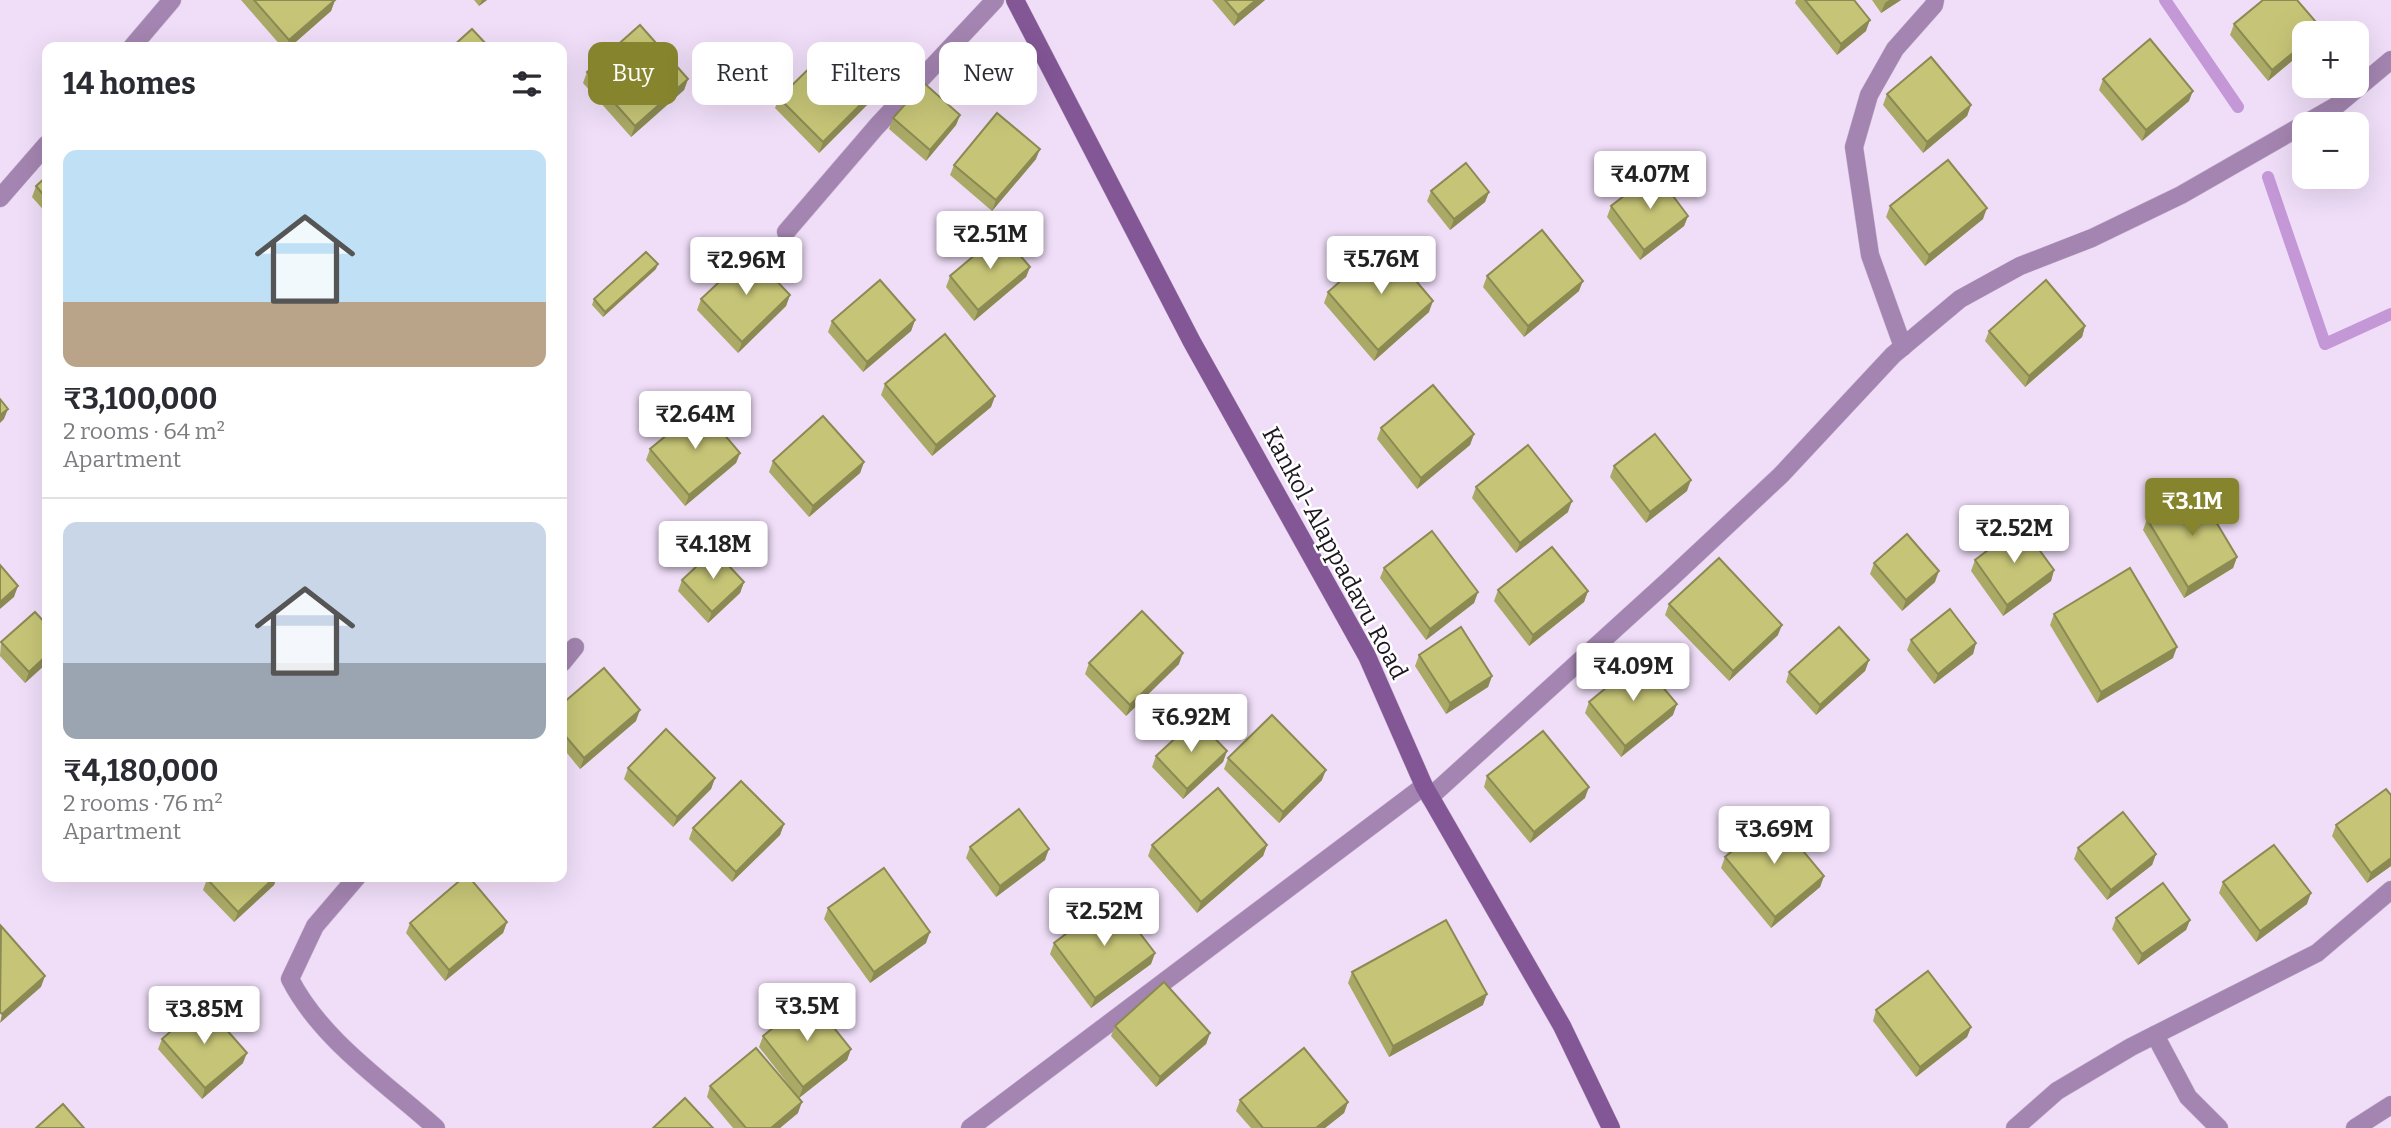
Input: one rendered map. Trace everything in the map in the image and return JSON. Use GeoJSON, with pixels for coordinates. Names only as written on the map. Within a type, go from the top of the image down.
{"type":"FeatureCollection","features":[{"type":"Feature","properties":{"kind":"main road","name":"Kankol-Alappadavu Road"},"geometry":{"type":"LineString","coordinates":[[1015,0],[1192,342],[1367,656],[1427,792],[1562,1026],[1611,1128]]}},
{"type":"Feature","properties":{"kind":"street"},"geometry":{"type":"LineString","coordinates":[[136,42],[172,0]]}},
{"type":"Feature","properties":{"kind":"street"},"geometry":{"type":"LineString","coordinates":[[786,232],[877,126],[995,0]]}},
{"type":"Feature","properties":{"kind":"street"},"geometry":{"type":"LineString","coordinates":[[1903,347],[1870,255],[1854,147],[1869,95],[1895,48],[1934,5],[1935,0]]}},
{"type":"Feature","properties":{"kind":"street"},"geometry":{"type":"LineString","coordinates":[[970,1128],[1427,792],[1781,475],[1903,347],[1960,299],[2020,266],[2092,238],[2181,195],[2336,106],[2391,60]]}},
{"type":"Feature","properties":{"kind":"street"},"geometry":{"type":"LineString","coordinates":[[0,198],[42,150]]}},
{"type":"Feature","properties":{"kind":"street"},"geometry":{"type":"LineString","coordinates":[[567,657],[575,647]]}},
{"type":"Feature","properties":{"kind":"street"},"geometry":{"type":"LineString","coordinates":[[353,882],[315,926],[290,979],[304,1006],[330,1033],[436,1128]]}},
{"type":"Feature","properties":{"kind":"street"},"geometry":{"type":"LineString","coordinates":[[2015,1128],[2057,1091],[2155,1035],[2317,953],[2391,890]]}},
{"type":"Feature","properties":{"kind":"street"},"geometry":{"type":"LineString","coordinates":[[2155,1035],[2188,1097],[2219,1128]]}},
{"type":"Feature","properties":{"kind":"street"},"geometry":{"type":"LineString","coordinates":[[2355,1128],[2391,1105]]}},
{"type":"Feature","properties":{"kind":"building"},"geometry":{"type":"Polygon","coordinates":[[[254,0],[335,0],[289,40],[254,0]]]}},
{"type":"Feature","properties":{"kind":"building"},"geometry":{"type":"Polygon","coordinates":[[[1225,0],[1256,0],[1238,15],[1225,0]]]}},
{"type":"Feature","properties":{"kind":"building"},"geometry":{"type":"Polygon","coordinates":[[[1805,0],[1854,0],[1870,20],[1841,44],[1805,0]]]}},
{"type":"Feature","properties":{"kind":"building"},"geometry":{"type":"Polygon","coordinates":[[[2263,0],[2297,0],[2315,21],[2292,21],[2292,54],[2272,70],[2234,24],[2263,0]]]}},
{"type":"Feature","properties":{"kind":"building"},"geometry":{"type":"Polygon","coordinates":[[[640,25],[655,42],[621,42],[640,25]]]}},
{"type":"Feature","properties":{"kind":"building"},"geometry":{"type":"Polygon","coordinates":[[[472,29],[484,42],[458,42],[472,29]]]}},
{"type":"Feature","properties":{"kind":"building"},"geometry":{"type":"Polygon","coordinates":[[[2150,39],[2193,91],[2146,130],[2103,79],[2150,39]]]}},
{"type":"Feature","properties":{"kind":"building"},"geometry":{"type":"Polygon","coordinates":[[[1931,57],[1971,105],[1927,142],[1887,94],[1931,57]]]}},
{"type":"Feature","properties":{"kind":"building"},"geometry":{"type":"Polygon","coordinates":[[[678,68],[688,79],[678,88],[678,68]]]}},
{"type":"Feature","properties":{"kind":"building"},"geometry":{"type":"Polygon","coordinates":[[[807,71],[807,105],[860,105],[823,142],[786,105],[793,105],[793,84],[807,71]]]}},
{"type":"Feature","properties":{"kind":"building"},"geometry":{"type":"Polygon","coordinates":[[[925,84],[939,96],[939,105],[949,105],[960,115],[930,150],[893,118],[905,105],[925,105],[925,84]]]}},
{"type":"Feature","properties":{"kind":"building"},"geometry":{"type":"Polygon","coordinates":[[[616,105],[659,105],[635,126],[616,105]]]}},
{"type":"Feature","properties":{"kind":"building"},"geometry":{"type":"Polygon","coordinates":[[[997,113],[1040,149],[996,200],[954,165],[997,113]]]}},
{"type":"Feature","properties":{"kind":"building"},"geometry":{"type":"Polygon","coordinates":[[[1948,160],[1987,208],[1929,255],[1890,206],[1948,160]]]}},
{"type":"Feature","properties":{"kind":"building"},"geometry":{"type":"Polygon","coordinates":[[[1466,163],[1489,192],[1454,219],[1431,191],[1466,163]]]}},
{"type":"Feature","properties":{"kind":"building"},"geometry":{"type":"Polygon","coordinates":[[[1655,172],[1688,216],[1644,250],[1611,206],[1655,172]]]}},
{"type":"Feature","properties":{"kind":"building"},"geometry":{"type":"Polygon","coordinates":[[[42,181],[42,193],[36,186],[42,181]]]}},
{"type":"Feature","properties":{"kind":"building"},"geometry":{"type":"Polygon","coordinates":[[[1542,230],[1583,281],[1528,326],[1487,276],[1542,230]]]}},
{"type":"Feature","properties":{"kind":"building"},"geometry":{"type":"Polygon","coordinates":[[[1001,233],[1030,267],[978,310],[950,276],[1001,233]]]}},
{"type":"Feature","properties":{"kind":"building"},"geometry":{"type":"Polygon","coordinates":[[[1384,243],[1433,301],[1378,350],[1328,292],[1384,243]]]}},
{"type":"Feature","properties":{"kind":"building"},"geometry":{"type":"Polygon","coordinates":[[[646,252],[658,264],[605,312],[594,299],[646,252]]]}},
{"type":"Feature","properties":{"kind":"building"},"geometry":{"type":"Polygon","coordinates":[[[750,253],[790,295],[742,342],[701,299],[750,253]]]}},
{"type":"Feature","properties":{"kind":"building"},"geometry":{"type":"Polygon","coordinates":[[[880,280],[915,320],[867,362],[832,321],[880,280]]]}},
{"type":"Feature","properties":{"kind":"building"},"geometry":{"type":"Polygon","coordinates":[[[2046,280],[2085,326],[2029,376],[1989,331],[2046,280]]]}},
{"type":"Feature","properties":{"kind":"building"},"geometry":{"type":"Polygon","coordinates":[[[945,334],[995,396],[936,445],[885,384],[945,334]]]}},
{"type":"Feature","properties":{"kind":"building"},"geometry":{"type":"Polygon","coordinates":[[[1433,385],[1474,434],[1421,478],[1381,428],[1433,385]]]}},
{"type":"Feature","properties":{"kind":"building"},"geometry":{"type":"Polygon","coordinates":[[[0,399],[8,409],[0,415],[0,399]]]}},
{"type":"Feature","properties":{"kind":"building"},"geometry":{"type":"Polygon","coordinates":[[[701,407],[740,453],[689,495],[650,449],[701,407]]]}},
{"type":"Feature","properties":{"kind":"building"},"geometry":{"type":"Polygon","coordinates":[[[823,416],[864,462],[813,506],[773,461],[823,416]]]}},
{"type":"Feature","properties":{"kind":"building"},"geometry":{"type":"Polygon","coordinates":[[[1655,434],[1691,480],[1650,512],[1614,466],[1655,434]]]}},
{"type":"Feature","properties":{"kind":"building"},"geometry":{"type":"Polygon","coordinates":[[[1528,445],[1572,501],[1520,543],[1476,487],[1528,445]]]}},
{"type":"Feature","properties":{"kind":"building"},"geometry":{"type":"Polygon","coordinates":[[[2197,490],[2237,557],[2188,587],[2147,519],[2197,490]]]}},
{"type":"Feature","properties":{"kind":"building"},"geometry":{"type":"Polygon","coordinates":[[[2021,525],[2054,570],[2007,605],[1975,560],[2021,525]]]}},
{"type":"Feature","properties":{"kind":"building"},"geometry":{"type":"Polygon","coordinates":[[[1432,531],[1478,592],[1430,629],[1384,568],[1432,531]]]}},
{"type":"Feature","properties":{"kind":"building"},"geometry":{"type":"Polygon","coordinates":[[[1907,534],[1939,571],[1906,600],[1874,563],[1907,534]]]}},
{"type":"Feature","properties":{"kind":"building"},"geometry":{"type":"Polygon","coordinates":[[[1552,547],[1588,591],[1533,635],[1498,590],[1552,547]]]}},
{"type":"Feature","properties":{"kind":"building"},"geometry":{"type":"Polygon","coordinates":[[[714,550],[744,582],[712,612],[682,580],[714,550]]]}},
{"type":"Feature","properties":{"kind":"building"},"geometry":{"type":"Polygon","coordinates":[[[1719,558],[1782,625],[1733,671],[1669,604],[1719,558]]]}},
{"type":"Feature","properties":{"kind":"building"},"geometry":{"type":"Polygon","coordinates":[[[0,565],[18,586],[0,602],[0,565]]]}},
{"type":"Feature","properties":{"kind":"building"},"geometry":{"type":"Polygon","coordinates":[[[2130,568],[2177,647],[2101,692],[2054,614],[2130,568]]]}},
{"type":"Feature","properties":{"kind":"building"},"geometry":{"type":"Polygon","coordinates":[[[1950,609],[1976,643],[1938,674],[1911,640],[1950,609]]]}},
{"type":"Feature","properties":{"kind":"building"},"geometry":{"type":"Polygon","coordinates":[[[1142,611],[1183,653],[1130,705],[1089,663],[1142,611]]]}},
{"type":"Feature","properties":{"kind":"building"},"geometry":{"type":"Polygon","coordinates":[[[35,612],[42,620],[42,660],[29,672],[1,642],[35,612]]]}},
{"type":"Feature","properties":{"kind":"building"},"geometry":{"type":"Polygon","coordinates":[[[1461,627],[1492,676],[1450,703],[1419,655],[1461,627]]]}},
{"type":"Feature","properties":{"kind":"building"},"geometry":{"type":"Polygon","coordinates":[[[1839,627],[1869,660],[1820,705],[1789,672],[1839,627]]]}},
{"type":"Feature","properties":{"kind":"building"},"geometry":{"type":"Polygon","coordinates":[[[1640,660],[1677,704],[1625,746],[1589,702],[1640,660]]]}},
{"type":"Feature","properties":{"kind":"building"},"geometry":{"type":"Polygon","coordinates":[[[604,668],[640,710],[584,758],[567,738],[567,700],[604,668]]]}},
{"type":"Feature","properties":{"kind":"building"},"geometry":{"type":"Polygon","coordinates":[[[1272,715],[1326,770],[1283,812],[1228,758],[1272,715]]]}},
{"type":"Feature","properties":{"kind":"building"},"geometry":{"type":"Polygon","coordinates":[[[1196,719],[1227,751],[1187,789],[1156,756],[1196,719]]]}},
{"type":"Feature","properties":{"kind":"building"},"geometry":{"type":"Polygon","coordinates":[[[666,729],[715,778],[677,817],[628,768],[666,729]]]}},
{"type":"Feature","properties":{"kind":"building"},"geometry":{"type":"Polygon","coordinates":[[[1543,731],[1589,787],[1534,832],[1487,776],[1543,731]]]}},
{"type":"Feature","properties":{"kind":"building"},"geometry":{"type":"Polygon","coordinates":[[[741,781],[784,824],[736,872],[693,828],[741,781]]]}},
{"type":"Feature","properties":{"kind":"building"},"geometry":{"type":"Polygon","coordinates":[[[1218,788],[1267,845],[1201,902],[1152,845],[1218,788]]]}},
{"type":"Feature","properties":{"kind":"building"},"geometry":{"type":"Polygon","coordinates":[[[2386,789],[2391,795],[2391,858],[2371,873],[2336,825],[2386,789]]]}},
{"type":"Feature","properties":{"kind":"building"},"geometry":{"type":"Polygon","coordinates":[[[1019,809],[1049,849],[1000,886],[970,847],[1019,809]]]}},
{"type":"Feature","properties":{"kind":"building"},"geometry":{"type":"Polygon","coordinates":[[[2123,812],[2156,854],[2111,890],[2078,848],[2123,812]]]}},
{"type":"Feature","properties":{"kind":"building"},"geometry":{"type":"Polygon","coordinates":[[[1774,816],[1824,876],[1775,917],[1725,857],[1774,816]]]}},
{"type":"Feature","properties":{"kind":"building"},"geometry":{"type":"Polygon","coordinates":[[[2274,845],[2311,893],[2260,931],[2223,882],[2274,845]]]}},
{"type":"Feature","properties":{"kind":"building"},"geometry":{"type":"Polygon","coordinates":[[[884,868],[930,932],[874,972],[828,908],[884,868]]]}},
{"type":"Feature","properties":{"kind":"building"},"geometry":{"type":"Polygon","coordinates":[[[210,882],[270,882],[238,912],[210,882]]]}},
{"type":"Feature","properties":{"kind":"building"},"geometry":{"type":"Polygon","coordinates":[[[458,882],[473,882],[507,922],[449,970],[410,923],[458,882]]]}},
{"type":"Feature","properties":{"kind":"building"},"geometry":{"type":"Polygon","coordinates":[[[2163,883],[2190,920],[2142,954],[2116,918],[2163,883]]]}},
{"type":"Feature","properties":{"kind":"building"},"geometry":{"type":"Polygon","coordinates":[[[1113,898],[1155,953],[1095,998],[1054,943],[1113,898]]]}},
{"type":"Feature","properties":{"kind":"building"},"geometry":{"type":"Polygon","coordinates":[[[1446,920],[1487,994],[1393,1046],[1352,972],[1446,920]]]}},
{"type":"Feature","properties":{"kind":"building"},"geometry":{"type":"Polygon","coordinates":[[[1,926],[45,976],[2,1014],[0,1012],[1,926]]]}},
{"type":"Feature","properties":{"kind":"building"},"geometry":{"type":"Polygon","coordinates":[[[1928,971],[1971,1027],[1920,1067],[1876,1010],[1928,971]]]}},
{"type":"Feature","properties":{"kind":"building"},"geometry":{"type":"Polygon","coordinates":[[[1164,982],[1210,1033],[1160,1077],[1115,1026],[1164,982]]]}},
{"type":"Feature","properties":{"kind":"building"},"geometry":{"type":"Polygon","coordinates":[[[810,998],[851,1049],[803,1087],[763,1036],[810,998]]]}},
{"type":"Feature","properties":{"kind":"building"},"geometry":{"type":"Polygon","coordinates":[[[203,1003],[247,1053],[205,1088],[162,1039],[203,1003]]]}},
{"type":"Feature","properties":{"kind":"building"},"geometry":{"type":"Polygon","coordinates":[[[756,1048],[802,1102],[771,1128],[746,1128],[710,1086],[756,1048]]]}},
{"type":"Feature","properties":{"kind":"building"},"geometry":{"type":"Polygon","coordinates":[[[1304,1048],[1348,1102],[1316,1128],[1263,1128],[1240,1100],[1304,1048]]]}},
{"type":"Feature","properties":{"kind":"building"},"geometry":{"type":"Polygon","coordinates":[[[685,1098],[713,1128],[653,1128],[685,1098]]]}},
{"type":"Feature","properties":{"kind":"building"},"geometry":{"type":"Polygon","coordinates":[[[63,1104],[84,1128],[36,1128],[63,1104]]]}},
{"type":"Feature","properties":{"kind":"waterway"},"geometry":{"type":"LineString","coordinates":[[2165,0],[2238,107]]}},
{"type":"Feature","properties":{"kind":"waterway"},"geometry":{"type":"LineString","coordinates":[[2268,177],[2325,344],[2391,314]]}}]}
